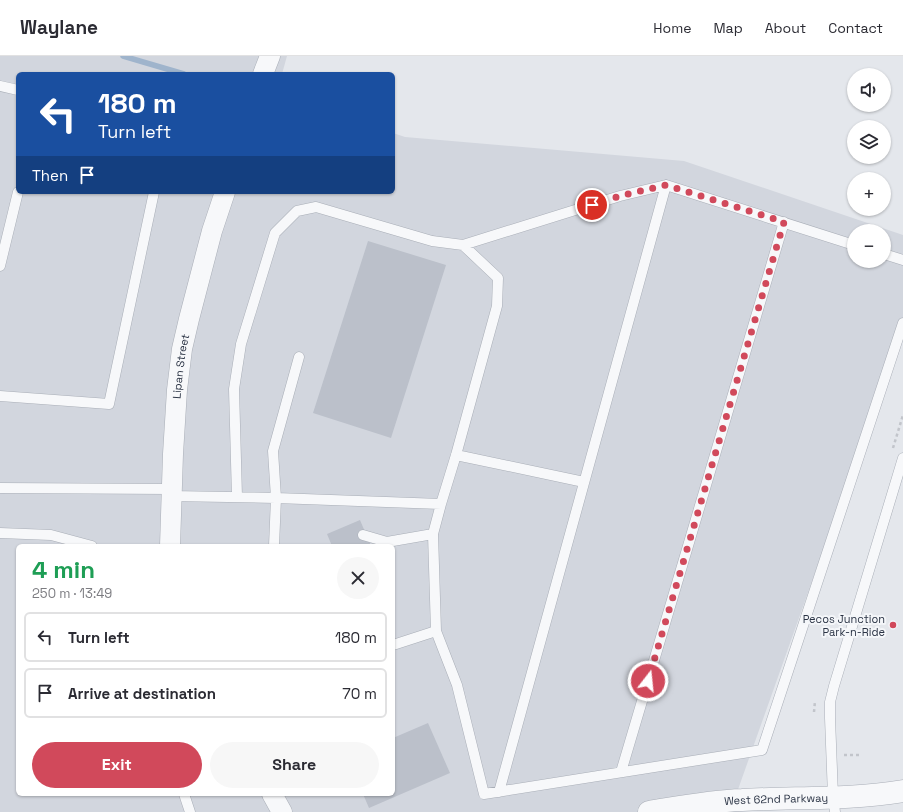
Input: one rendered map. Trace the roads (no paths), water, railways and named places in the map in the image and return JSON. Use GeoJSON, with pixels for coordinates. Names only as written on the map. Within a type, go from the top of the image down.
{"type":"FeatureCollection","features":[{"type":"Feature","properties":{"kind":"street"},"geometry":{"type":"LineString","coordinates":[[264,72],[270,56]]}},
{"type":"Feature","properties":{"kind":"street","name":"Lipan Street"},"geometry":{"type":"LineString","coordinates":[[170,544],[177,390],[182,349],[188,319],[212,231],[224,194]]}},
{"type":"Feature","properties":{"kind":"street","name":"West 62nd Parkway"},"geometry":{"type":"LineString","coordinates":[[649,812],[697,804],[740,800],[834,804],[903,791]]}},
{"type":"Feature","properties":{"kind":"street"},"geometry":{"type":"LineString","coordinates":[[273,796],[282,812]]}},
{"type":"Feature","properties":{"kind":"lane"},"geometry":{"type":"LineString","coordinates":[[0,86],[16,90]]}},
{"type":"Feature","properties":{"kind":"lane"},"geometry":{"type":"LineString","coordinates":[[499,792],[666,185]]}},
{"type":"Feature","properties":{"kind":"lane"},"geometry":{"type":"LineString","coordinates":[[237,498],[234,389],[241,344],[275,233],[297,211],[316,207],[432,241],[463,245],[620,196],[666,185],[847,243]]}},
{"type":"Feature","properties":{"kind":"lane"},"geometry":{"type":"LineString","coordinates":[[0,266],[18,194]]}},
{"type":"Feature","properties":{"kind":"lane"},"geometry":{"type":"LineString","coordinates":[[0,396],[109,404],[154,194]]}},
{"type":"Feature","properties":{"kind":"lane"},"geometry":{"type":"LineString","coordinates":[[621,772],[784,222]]}},
{"type":"Feature","properties":{"kind":"lane"},"geometry":{"type":"LineString","coordinates":[[463,245],[498,278],[497,306],[433,534],[436,630],[457,685],[484,794],[762,750],[903,323]]}},
{"type":"Feature","properties":{"kind":"lane"},"geometry":{"type":"LineString","coordinates":[[891,256],[903,260]]}},
{"type":"Feature","properties":{"kind":"lane"},"geometry":{"type":"LineString","coordinates":[[274,544],[276,498],[273,451],[299,357]]}},
{"type":"Feature","properties":{"kind":"lane"},"geometry":{"type":"LineString","coordinates":[[456,455],[584,482]]}},
{"type":"Feature","properties":{"kind":"lane"},"geometry":{"type":"LineString","coordinates":[[834,804],[830,702],[903,458]]}},
{"type":"Feature","properties":{"kind":"lane"},"geometry":{"type":"LineString","coordinates":[[0,488],[172,493],[237,498],[441,504]]}},
{"type":"Feature","properties":{"kind":"lane"},"geometry":{"type":"LineString","coordinates":[[0,533],[51,535],[85,544]]}},
{"type":"Feature","properties":{"kind":"lane"},"geometry":{"type":"LineString","coordinates":[[363,535],[386,544],[433,534]]}},
{"type":"Feature","properties":{"kind":"lane"},"geometry":{"type":"LineString","coordinates":[[395,644],[436,630]]}},
{"type":"Feature","properties":{"kind":"lane"},"geometry":{"type":"LineString","coordinates":[[185,796],[190,812]]}},
{"type":"Feature","properties":{"kind":"waterway"},"geometry":{"type":"LineString","coordinates":[[123,56],[177,72]]}},
{"type":"Feature","properties":{"kind":"place","name":"Pecos Junction Park-n-Ride"},"geometry":{"type":"Point","coordinates":[893,625]}}]}
